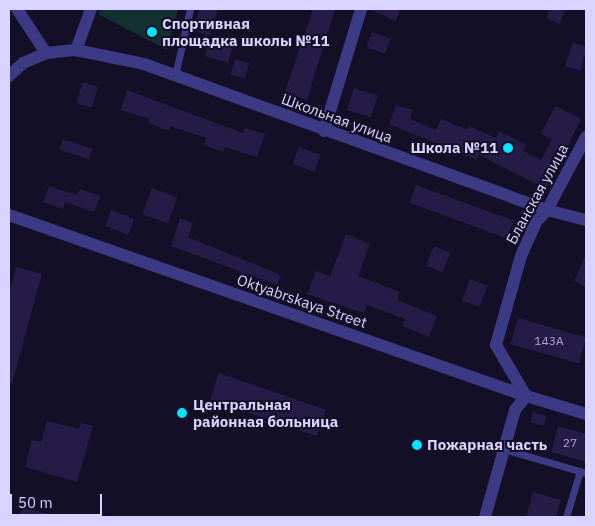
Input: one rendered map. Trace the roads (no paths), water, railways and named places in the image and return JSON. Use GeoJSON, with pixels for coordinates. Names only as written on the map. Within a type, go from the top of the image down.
{"type":"FeatureCollection","features":[{"type":"Feature","properties":{"kind":"street"},"geometry":{"type":"LineString","coordinates":[[17,9],[46,53]]}},
{"type":"Feature","properties":{"kind":"street"},"geometry":{"type":"LineString","coordinates":[[76,50],[91,9]]}},
{"type":"Feature","properties":{"kind":"street"},"geometry":{"type":"LineString","coordinates":[[324,131],[361,9]]}},
{"type":"Feature","properties":{"kind":"street","name":"Школьная улица"},"geometry":{"type":"LineString","coordinates":[[9,76],[23,63],[46,53],[76,50],[144,64],[324,131],[547,210],[586,220]]}},
{"type":"Feature","properties":{"kind":"street","name":"Бланская улица"},"geometry":{"type":"LineString","coordinates":[[526,396],[496,345],[521,256],[536,222],[547,210],[586,137]]}},
{"type":"Feature","properties":{"kind":"street","name":"Oktyabrskaya Street"},"geometry":{"type":"LineString","coordinates":[[9,215],[526,396],[586,414]]}},
{"type":"Feature","properties":{"kind":"street"},"geometry":{"type":"LineString","coordinates":[[485,517],[515,410],[526,396]]}},
{"type":"Feature","properties":{"kind":"lane"},"geometry":{"type":"LineString","coordinates":[[174,76],[190,9]]}},
{"type":"Feature","properties":{"kind":"lane"},"geometry":{"type":"LineString","coordinates":[[504,449],[583,472],[566,517]]}},
{"type":"Feature","properties":{"kind":"place","name":"Спортивная площадка школы №11"},"geometry":{"type":"Point","coordinates":[152,32]}},
{"type":"Feature","properties":{"kind":"place","name":"Школа №11"},"geometry":{"type":"Point","coordinates":[508,148]}},
{"type":"Feature","properties":{"kind":"place","name":"Центральная районная больница"},"geometry":{"type":"Point","coordinates":[182,413]}},
{"type":"Feature","properties":{"kind":"place","name":"Пожарная часть"},"geometry":{"type":"Point","coordinates":[417,445]}}]}
